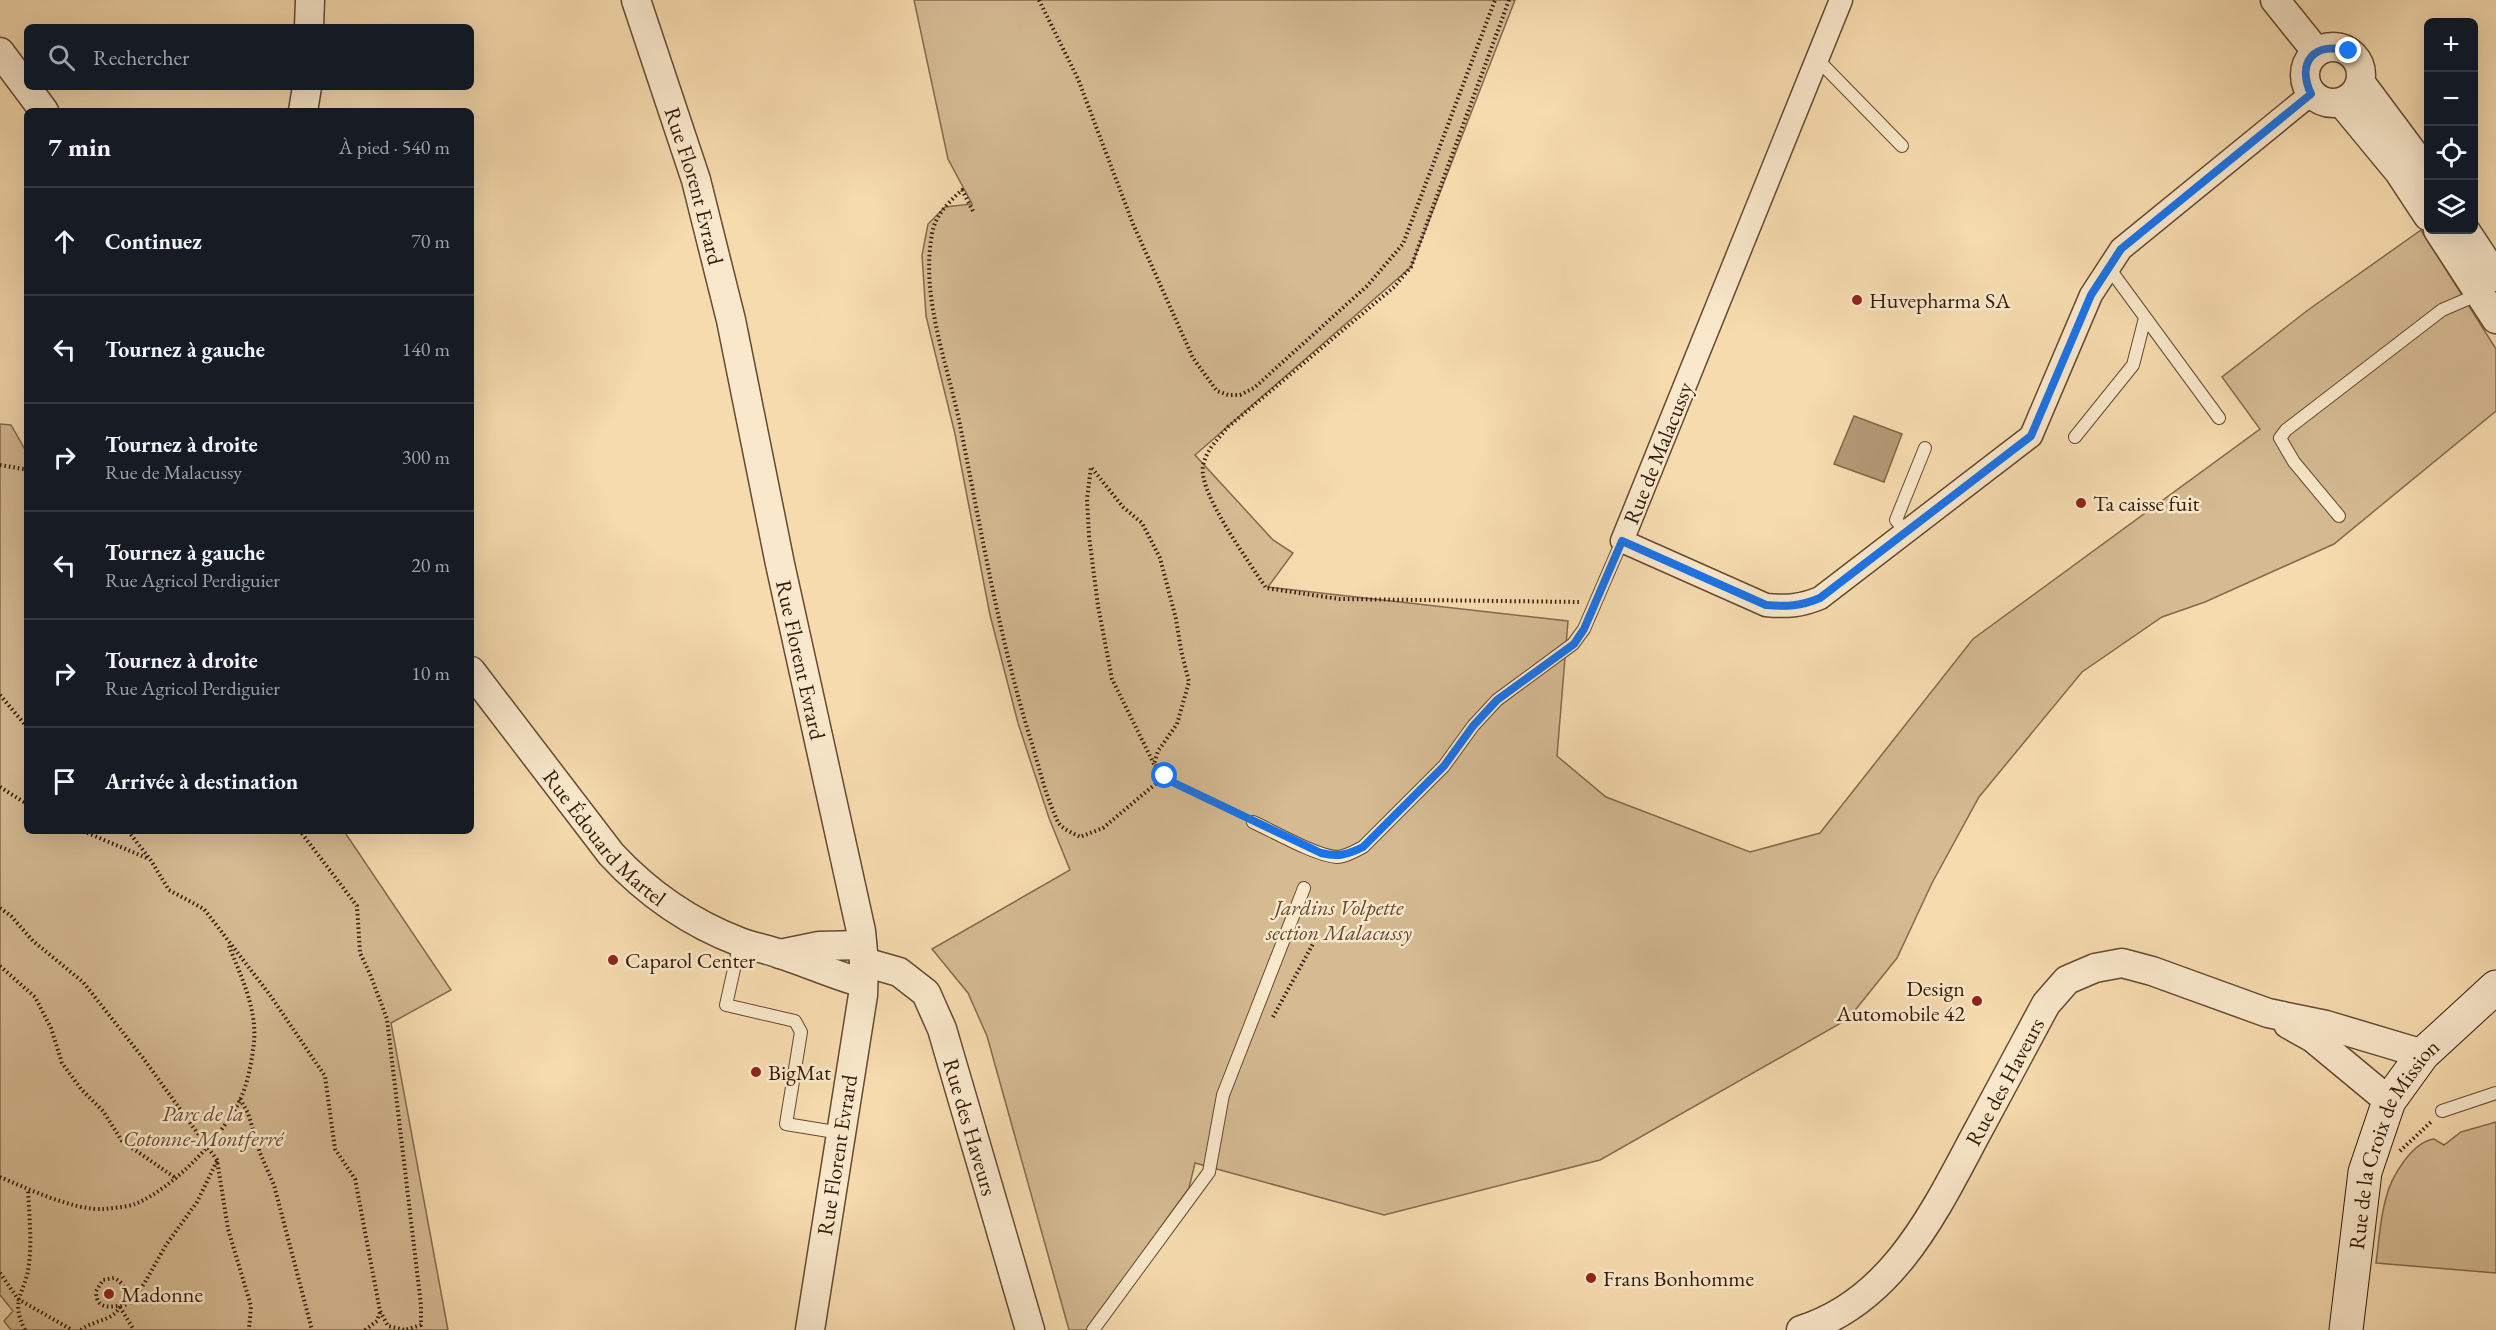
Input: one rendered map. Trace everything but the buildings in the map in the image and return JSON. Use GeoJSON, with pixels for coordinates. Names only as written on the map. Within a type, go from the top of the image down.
{"type":"FeatureCollection","features":[{"type":"Feature","properties":{"kind":"main road","name":"Rue de la Croix de Mission"},"geometry":{"type":"LineString","coordinates":[[2346,1330],[2365,1172],[2389,1101],[2423,1054],[2496,987]]}},
{"type":"Feature","properties":{"kind":"street"},"geometry":{"type":"LineString","coordinates":[[309,24],[310,0]]}},
{"type":"Feature","properties":{"kind":"street","name":"Rue Florent Evrard"},"geometry":{"type":"LineString","coordinates":[[636,0],[696,180],[731,320],[780,564],[861,931],[863,963],[841,1133],[810,1330]]}},
{"type":"Feature","properties":{"kind":"street","name":"Rue de Malacussy"},"geometry":{"type":"LineString","coordinates":[[1841,0],[1622,541],[1766,605],[1786,607],[1806,604],[1820,598],[2031,436],[2091,295],[2121,249],[2311,94]]}},
{"type":"Feature","properties":{"kind":"street"},"geometry":{"type":"LineString","coordinates":[[2275,0],[2316,51]]}},
{"type":"Feature","properties":{"kind":"street"},"geometry":{"type":"LineString","coordinates":[[2352,93],[2324,102],[2311,94],[2305,79],[2307,64],[2316,51],[2333,46],[2349,51],[2360,64],[2352,93],[2424,210]]}},
{"type":"Feature","properties":{"kind":"street"},"geometry":{"type":"LineString","coordinates":[[0,52],[24,84]]}},
{"type":"Feature","properties":{"kind":"street"},"geometry":{"type":"LineString","coordinates":[[28,90],[42,108]]}},
{"type":"Feature","properties":{"kind":"street"},"geometry":{"type":"LineString","coordinates":[[304,108],[306,90]]}},
{"type":"Feature","properties":{"kind":"street"},"geometry":{"type":"LineString","coordinates":[[2352,93],[2424,169]]}},
{"type":"Feature","properties":{"kind":"street"},"geometry":{"type":"LineString","coordinates":[[2442,234],[2491,285]]}},
{"type":"Feature","properties":{"kind":"street"},"geometry":{"type":"LineString","coordinates":[[2467,234],[2491,285],[2496,319]]}},
{"type":"Feature","properties":{"kind":"street","name":"Rue Édouard Martel"},"geometry":{"type":"LineString","coordinates":[[474,675],[584,820],[634,879],[685,917],[740,942],[780,954],[829,974],[863,963]]}},
{"type":"Feature","properties":{"kind":"street","name":"Rue Édouard Martel"},"geometry":{"type":"LineString","coordinates":[[780,954],[819,946],[863,963]]}},
{"type":"Feature","properties":{"kind":"street","name":"Rue des Haveurs"},"geometry":{"type":"LineString","coordinates":[[863,963],[899,972],[926,993],[942,1029],[1030,1330]]}},
{"type":"Feature","properties":{"kind":"street","name":"Rue des Haveurs"},"geometry":{"type":"LineString","coordinates":[[1801,1330],[1854,1305],[1885,1277],[1913,1244],[1935,1210],[2046,1004],[2067,980],[2095,968],[2122,963],[2152,971],[2268,1013],[2326,1025],[2423,1054]]}},
{"type":"Feature","properties":{"kind":"street","name":"Rue des Haveurs"},"geometry":{"type":"LineString","coordinates":[[2268,1013],[2313,1038],[2389,1101]]}},
{"type":"Feature","properties":{"kind":"lane"},"geometry":{"type":"LineString","coordinates":[[1817,59],[1902,146]]}},
{"type":"Feature","properties":{"kind":"lane"},"geometry":{"type":"LineString","coordinates":[[2109,268],[2219,418]]}},
{"type":"Feature","properties":{"kind":"lane"},"geometry":{"type":"LineString","coordinates":[[2339,516],[2294,462],[2280,438],[2286,430],[2442,310],[2491,285]]}},
{"type":"Feature","properties":{"kind":"lane"},"geometry":{"type":"LineString","coordinates":[[2075,437],[2133,365],[2145,318]]}},
{"type":"Feature","properties":{"kind":"lane"},"geometry":{"type":"LineString","coordinates":[[1905,531],[1896,520],[1925,448]]}},
{"type":"Feature","properties":{"kind":"lane"},"geometry":{"type":"LineString","coordinates":[[1253,822],[1321,853],[1337,857],[1363,847],[1444,766],[1473,726],[1497,700],[1574,644],[1584,629],[1622,541]]}},
{"type":"Feature","properties":{"kind":"lane"},"geometry":{"type":"LineString","coordinates":[[1093,1330],[1209,1172],[1223,1095],[1304,888]]}},
{"type":"Feature","properties":{"kind":"lane"},"geometry":{"type":"LineString","coordinates":[[740,942],[726,1005],[795,1021],[801,1032],[786,1124],[841,1133]]}},
{"type":"Feature","properties":{"kind":"lane"},"geometry":{"type":"LineString","coordinates":[[2442,1112],[2496,1094]]}},
{"type":"Feature","properties":{"kind":"path"},"geometry":{"type":"LineString","coordinates":[[1039,0],[1078,79],[1133,224],[1193,358],[1217,391],[1228,395],[1240,395],[1254,388],[1367,286],[1403,244],[1495,0]]}},
{"type":"Feature","properties":{"kind":"path"},"geometry":{"type":"LineString","coordinates":[[1509,0],[1411,267],[1394,287],[1228,428],[1212,446],[1203,466],[1203,477],[1210,499],[1266,588],[1339,599],[1595,602]]}},
{"type":"Feature","properties":{"kind":"path"},"geometry":{"type":"LineString","coordinates":[[973,211],[962,190],[943,207],[932,232],[930,273],[933,308],[961,428],[985,554],[1021,710],[1051,803],[1060,825],[1080,837],[1103,828],[1165,776]]}},
{"type":"Feature","properties":{"kind":"path"},"geometry":{"type":"LineString","coordinates":[[0,465],[24,469]]}},
{"type":"Feature","properties":{"kind":"path"},"geometry":{"type":"LineString","coordinates":[[1154,764],[1158,750],[1177,724],[1190,682],[1160,558],[1142,522],[1123,507],[1091,467],[1087,499],[1089,536],[1098,606],[1112,679],[1154,764],[1168,780],[1253,822]]}},
{"type":"Feature","properties":{"kind":"path"},"geometry":{"type":"LineString","coordinates":[[0,695],[24,724]]}},
{"type":"Feature","properties":{"kind":"path"},"geometry":{"type":"LineString","coordinates":[[0,788],[24,802]]}},
{"type":"Feature","properties":{"kind":"path"},"geometry":{"type":"LineString","coordinates":[[90,834],[150,860]]}},
{"type":"Feature","properties":{"kind":"path"},"geometry":{"type":"LineString","coordinates":[[130,834],[169,890],[204,909],[227,942],[270,995],[325,1076],[335,1149],[355,1179],[380,1311],[388,1326],[405,1330],[421,1325],[421,1305],[387,1019],[360,953],[357,906],[302,834]]}},
{"type":"Feature","properties":{"kind":"path"},"geometry":{"type":"LineString","coordinates":[[0,908],[11,916],[33,941],[83,982],[143,1058],[217,1160],[228,1229],[251,1306],[249,1330]]}},
{"type":"Feature","properties":{"kind":"path"},"geometry":{"type":"LineString","coordinates":[[0,1176],[60,1201],[101,1209],[134,1204],[177,1179],[207,1148],[240,1100],[254,1040],[248,993],[227,942]]}},
{"type":"Feature","properties":{"kind":"path"},"geometry":{"type":"LineString","coordinates":[[0,966],[35,997],[51,1028],[62,1063],[81,1089],[103,1112],[122,1141],[177,1179]]}},
{"type":"Feature","properties":{"kind":"path"},"geometry":{"type":"LineString","coordinates":[[240,1100],[248,1113],[260,1153],[274,1185],[312,1330]]}},
{"type":"Feature","properties":{"kind":"path"},"geometry":{"type":"LineString","coordinates":[[2399,1152],[2442,1112]]}},
{"type":"Feature","properties":{"kind":"path"},"geometry":{"type":"LineString","coordinates":[[81,1330],[115,1313],[119,1306],[126,1294],[123,1285],[114,1278],[103,1280],[96,1291],[98,1302],[104,1307],[112,1308],[119,1306],[129,1304],[144,1284],[166,1245],[197,1202],[217,1160]]}},
{"type":"Feature","properties":{"kind":"path"},"geometry":{"type":"LineString","coordinates":[[25,1330],[18,1316],[18,1299],[29,1265],[28,1189]]}},
{"type":"Feature","properties":{"kind":"path"},"geometry":{"type":"LineString","coordinates":[[0,1273],[18,1299],[72,1330]]}},
{"type":"Feature","properties":{"kind":"path"},"geometry":{"type":"LineString","coordinates":[[119,1306],[134,1330]]}},
{"type":"Feature","properties":{"kind":"path"},"geometry":{"type":"LineString","coordinates":[[365,1330],[376,1321],[380,1311]]}},
{"type":"Feature","properties":{"kind":"green space","name":"Jardins Volpette section Malacussy"},"geometry":{"type":"Polygon","coordinates":[[[914,0],[1515,0],[1411,267],[1195,455],[1273,540],[1293,553],[1268,587],[1568,621],[1557,756],[1606,797],[1750,852],[1820,833],[1973,639],[2260,429],[2222,377],[2308,310],[2421,230],[2496,349],[2496,411],[2334,544],[2205,602],[2162,617],[2082,672],[1979,797],[1932,883],[1897,958],[1848,1019],[1600,1160],[1384,1215],[1195,1163],[1189,1188],[1087,1330],[1069,1330],[987,1036],[968,993],[932,949],[1070,870],[1049,818],[1018,723],[990,615],[955,434],[926,316],[922,255],[928,224],[945,207],[972,204],[948,159],[914,0]]]}},
{"type":"Feature","properties":{"kind":"green space","name":"Parc de la Cotonne-Montferré"},"geometry":{"type":"Polygon","coordinates":[[[0,424],[11,425],[24,448],[24,834],[346,834],[451,990],[391,1023],[448,1330],[11,1330],[4,1321],[13,1311],[0,1295],[0,424]]]}},
{"type":"Feature","properties":{"kind":"green space"},"geometry":{"type":"Polygon","coordinates":[[[2496,1122],[2496,1273],[2376,1263],[2382,1214],[2389,1190],[2410,1153],[2434,1139],[2444,1145],[2461,1132],[2496,1122]]]}},
{"type":"Feature","properties":{"kind":"shaded area"},"geometry":{"type":"Polygon","coordinates":[[[1854,416],[1902,434],[1884,482],[1834,464],[1854,416]]]}},
{"type":"Feature","properties":{"kind":"place","name":"Huvepharma SA"},"geometry":{"type":"Point","coordinates":[1857,300]}},
{"type":"Feature","properties":{"kind":"place","name":"Ta caisse fuit"},"geometry":{"type":"Point","coordinates":[2081,503]}},
{"type":"Feature","properties":{"kind":"place","name":"Caparol Center"},"geometry":{"type":"Point","coordinates":[613,960]}},
{"type":"Feature","properties":{"kind":"place","name":"Design Automobile 42"},"geometry":{"type":"Point","coordinates":[1977,1001]}},
{"type":"Feature","properties":{"kind":"place","name":"BigMat"},"geometry":{"type":"Point","coordinates":[756,1072]}},
{"type":"Feature","properties":{"kind":"place","name":"Frans Bonhomme"},"geometry":{"type":"Point","coordinates":[1591,1278]}},
{"type":"Feature","properties":{"kind":"place","name":"Madonne"},"geometry":{"type":"Point","coordinates":[109,1294]}},
{"type":"Feature","properties":{"kind":"route"},"geometry":{"type":"LineString","coordinates":[[1165,776],[1168,780],[1253,822],[1321,853],[1337,857],[1349,854],[1363,847],[1444,766],[1473,726],[1497,700],[1543,664],[1574,644],[1584,629],[1622,541],[1766,605],[1786,607],[1806,604],[1820,598],[2031,436],[2091,295],[2121,249],[2311,94],[2305,79],[2307,64],[2316,51],[2333,46],[2349,51]]}}]}
